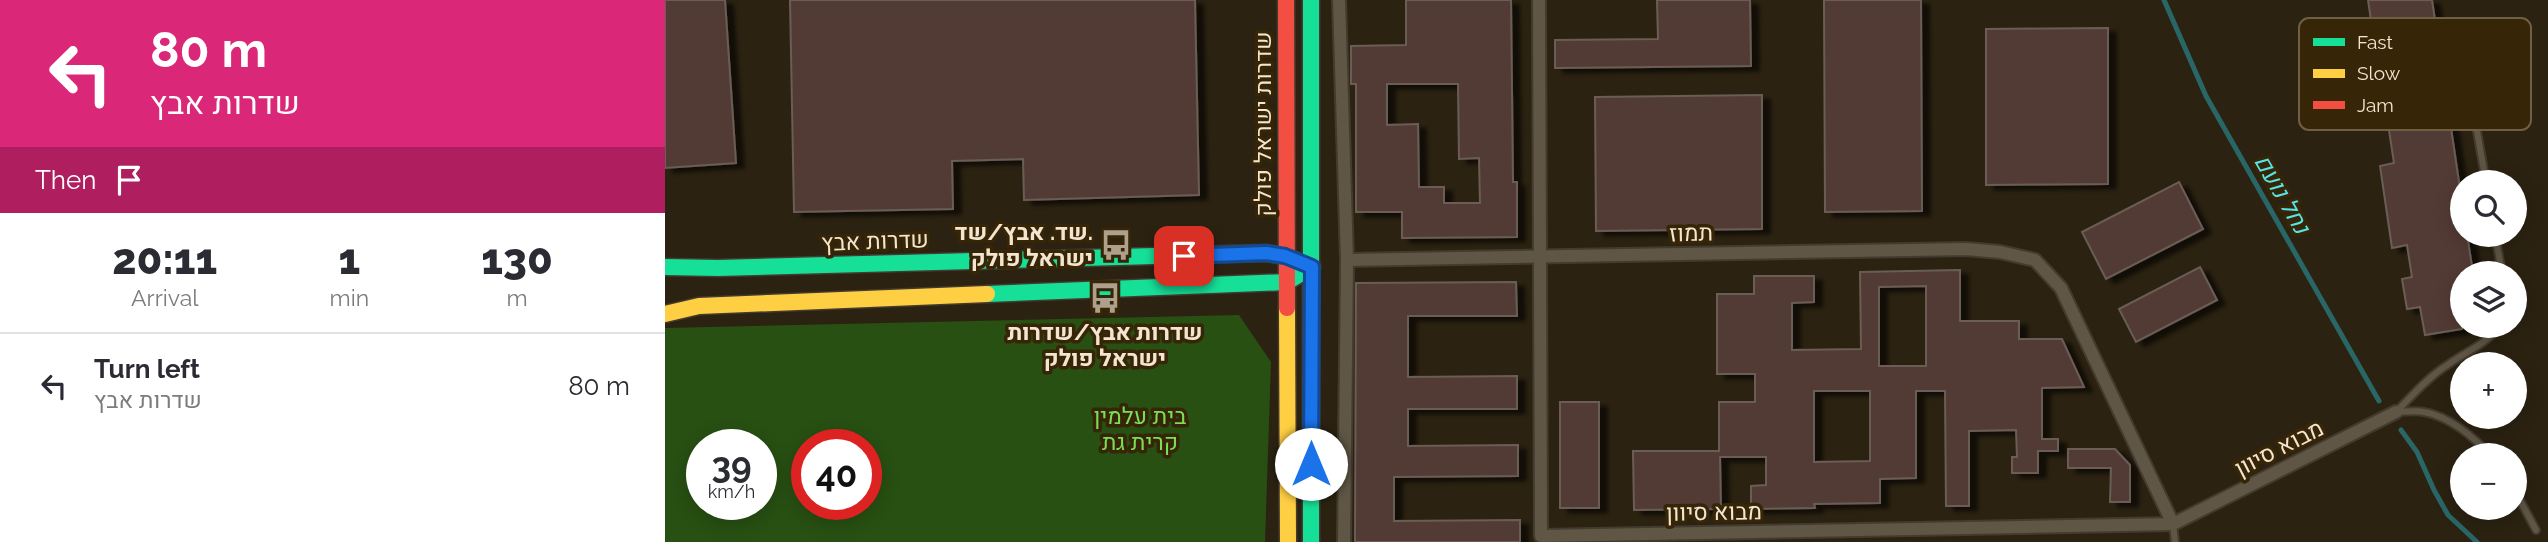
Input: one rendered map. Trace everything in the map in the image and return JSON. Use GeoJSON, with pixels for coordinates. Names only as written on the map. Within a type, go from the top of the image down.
{"type":"FeatureCollection","features":[{"type":"Feature","properties":{"kind":"street","name":"שדרות ישראל פולק"},"geometry":{"type":"LineString","coordinates":[[1286,0],[1288,542]]}},
{"type":"Feature","properties":{"kind":"street"},"geometry":{"type":"LineString","coordinates":[[1311,0],[1311,542]]}},
{"type":"Feature","properties":{"kind":"street"},"geometry":{"type":"LineString","coordinates":[[1339,0],[1347,260],[1344,542]]}},
{"type":"Feature","properties":{"kind":"street","name":"מבוא סיוון"},"geometry":{"type":"LineString","coordinates":[[1539,0],[1541,536],[2173,524],[2396,412]]}},
{"type":"Feature","properties":{"kind":"street","name":"תמוז"},"geometry":{"type":"LineString","coordinates":[[1347,260],[1966,249],[2000,252],[2035,260],[2061,288],[2173,524]]}},
{"type":"Feature","properties":{"kind":"street","name":"שדרות אבץ"},"geometry":{"type":"LineString","coordinates":[[665,267],[718,268],[1266,253],[1285,256],[1312,267]]}},
{"type":"Feature","properties":{"kind":"street"},"geometry":{"type":"LineString","coordinates":[[665,314],[699,306],[1287,282],[1312,267]]}},
{"type":"Feature","properties":{"kind":"street"},"geometry":{"type":"LineString","coordinates":[[1267,283],[1281,293],[1287,307]]}},
{"type":"Feature","properties":{"kind":"lane"},"geometry":{"type":"LineString","coordinates":[[2477,130],[2484,170]]}},
{"type":"Feature","properties":{"kind":"lane"},"geometry":{"type":"LineString","coordinates":[[2396,412],[2445,366],[2482,345],[2489,338]]}},
{"type":"Feature","properties":{"kind":"lane"},"geometry":{"type":"LineString","coordinates":[[2396,412],[2425,412],[2439,416],[2478,443]]}},
{"type":"Feature","properties":{"kind":"lane"},"geometry":{"type":"LineString","coordinates":[[2527,513],[2536,530]]}},
{"type":"Feature","properties":{"kind":"lane"},"geometry":{"type":"LineString","coordinates":[[2173,524],[2175,542]]}},
{"type":"Feature","properties":{"kind":"green space","name":"בית עלמין קרית גת"},"geometry":{"type":"Polygon","coordinates":[[[1239,315],[1271,362],[1265,542],[665,542],[665,328],[1239,315]]]}},
{"type":"Feature","properties":{"kind":"building"},"geometry":{"type":"Polygon","coordinates":[[[665,0],[725,0],[736,163],[665,168],[665,0]]]}},
{"type":"Feature","properties":{"kind":"building"},"geometry":{"type":"Polygon","coordinates":[[[790,0],[1195,0],[1199,195],[1024,200],[1023,159],[952,161],[953,209],[794,212],[790,0]]]}},
{"type":"Feature","properties":{"kind":"building"},"geometry":{"type":"Polygon","coordinates":[[[1406,0],[1511,0],[1513,182],[1517,182],[1517,237],[1402,238],[1402,212],[1356,212],[1356,84],[1351,84],[1351,46],[1406,45],[1406,0]],[[1387,84],[1387,125],[1418,124],[1419,187],[1444,187],[1444,203],[1480,203],[1479,158],[1459,159],[1458,84],[1387,84]]]}},
{"type":"Feature","properties":{"kind":"building"},"geometry":{"type":"Polygon","coordinates":[[[1657,0],[1750,0],[1751,66],[1555,68],[1555,40],[1658,39],[1657,0]]]}},
{"type":"Feature","properties":{"kind":"building"},"geometry":{"type":"Polygon","coordinates":[[[1824,0],[1921,0],[1922,211],[1825,212],[1824,0]]]}},
{"type":"Feature","properties":{"kind":"building"},"geometry":{"type":"Polygon","coordinates":[[[2368,0],[2432,0],[2435,18],[2371,18],[2368,0]]]}},
{"type":"Feature","properties":{"kind":"building"},"geometry":{"type":"Polygon","coordinates":[[[2108,28],[2108,184],[1986,185],[1986,29],[2108,28]]]}},
{"type":"Feature","properties":{"kind":"building"},"geometry":{"type":"Polygon","coordinates":[[[1762,95],[1762,229],[1596,231],[1595,97],[1762,95]]]}},
{"type":"Feature","properties":{"kind":"building"},"geometry":{"type":"Polygon","coordinates":[[[2389,130],[2451,130],[2457,170],[2450,170],[2450,247],[2469,247],[2471,261],[2450,261],[2450,331],[2425,335],[2420,307],[2407,309],[2402,279],[2412,277],[2407,245],[2392,248],[2380,166],[2394,163],[2389,130]]]}},
{"type":"Feature","properties":{"kind":"building"},"geometry":{"type":"Polygon","coordinates":[[[2179,182],[2203,229],[2106,279],[2082,232],[2179,182]]]}},
{"type":"Feature","properties":{"kind":"building"},"geometry":{"type":"Polygon","coordinates":[[[2200,267],[2217,300],[2136,342],[2119,309],[2200,267]]]}},
{"type":"Feature","properties":{"kind":"building"},"geometry":{"type":"Polygon","coordinates":[[[1960,270],[1960,321],[2019,321],[2019,339],[2062,339],[2084,387],[2042,388],[2042,439],[2058,439],[2058,451],[2038,451],[2038,473],[2012,473],[2012,457],[2017,457],[2016,430],[1969,431],[1969,506],[1946,506],[1945,391],[1916,391],[1916,478],[1880,479],[1880,503],[1751,509],[1751,486],[1766,485],[1766,457],[1720,457],[1721,509],[1634,510],[1633,451],[1719,451],[1719,402],[1755,402],[1755,374],[1717,374],[1717,294],[1754,294],[1754,276],[1814,276],[1814,302],[1792,303],[1792,350],[1861,349],[1860,272],[1960,270]],[[1926,286],[1879,287],[1879,366],[1926,366],[1926,286]],[[1814,391],[1814,462],[1870,461],[1870,391],[1814,391]]]}},
{"type":"Feature","properties":{"kind":"building"},"geometry":{"type":"Polygon","coordinates":[[[1516,282],[1517,316],[1408,316],[1408,377],[1517,376],[1517,409],[1408,409],[1408,446],[1518,445],[1518,476],[1394,477],[1394,521],[1520,520],[1520,542],[1355,542],[1356,283],[1516,282]]]}},
{"type":"Feature","properties":{"kind":"building"},"geometry":{"type":"Polygon","coordinates":[[[1560,402],[1599,402],[1599,508],[1560,508],[1560,402]]]}},
{"type":"Feature","properties":{"kind":"building"},"geometry":{"type":"Polygon","coordinates":[[[2068,449],[2115,449],[2130,465],[2130,502],[2110,502],[2111,468],[2068,468],[2068,449]]]}},
{"type":"Feature","properties":{"kind":"waterway","name":"נחל נועם"},"geometry":{"type":"LineString","coordinates":[[2164,0],[2206,96],[2379,401]]}},
{"type":"Feature","properties":{"kind":"waterway","name":"נחל נועם"},"geometry":{"type":"LineString","coordinates":[[2401,430],[2417,452],[2448,515],[2477,542]]}},
{"type":"Feature","properties":{"kind":"traffic: fast"},"geometry":{"type":"LineString","coordinates":[[1311,0],[1311,542]]}},
{"type":"Feature","properties":{"kind":"traffic: fast"},"geometry":{"type":"LineString","coordinates":[[665,267],[718,268],[1266,253],[1285,256],[1312,267]]}},
{"type":"Feature","properties":{"kind":"traffic: fast"},"geometry":{"type":"LineString","coordinates":[[987,294],[1287,282],[1312,267]]}},
{"type":"Feature","properties":{"kind":"traffic: slow"},"geometry":{"type":"LineString","coordinates":[[665,314],[699,306],[987,294]]}},
{"type":"Feature","properties":{"kind":"traffic: slow"},"geometry":{"type":"LineString","coordinates":[[1287,308],[1288,542]]}},
{"type":"Feature","properties":{"kind":"traffic: jam"},"geometry":{"type":"LineString","coordinates":[[1286,0],[1287,308]]}},
{"type":"Feature","properties":{"kind":"place","name":"שד. אבץ/שד. ישראל פולק"},"geometry":{"type":"Point","coordinates":[1116,245]}},
{"type":"Feature","properties":{"kind":"place","name":"שדרות אבץ/שדרות ישראל פולק"},"geometry":{"type":"Point","coordinates":[1105,298]}},
{"type":"Feature","properties":{"kind":"route"},"geometry":{"type":"LineString","coordinates":[[1184,256],[1266,253],[1285,256],[1312,267],[1311,464]]}}]}
